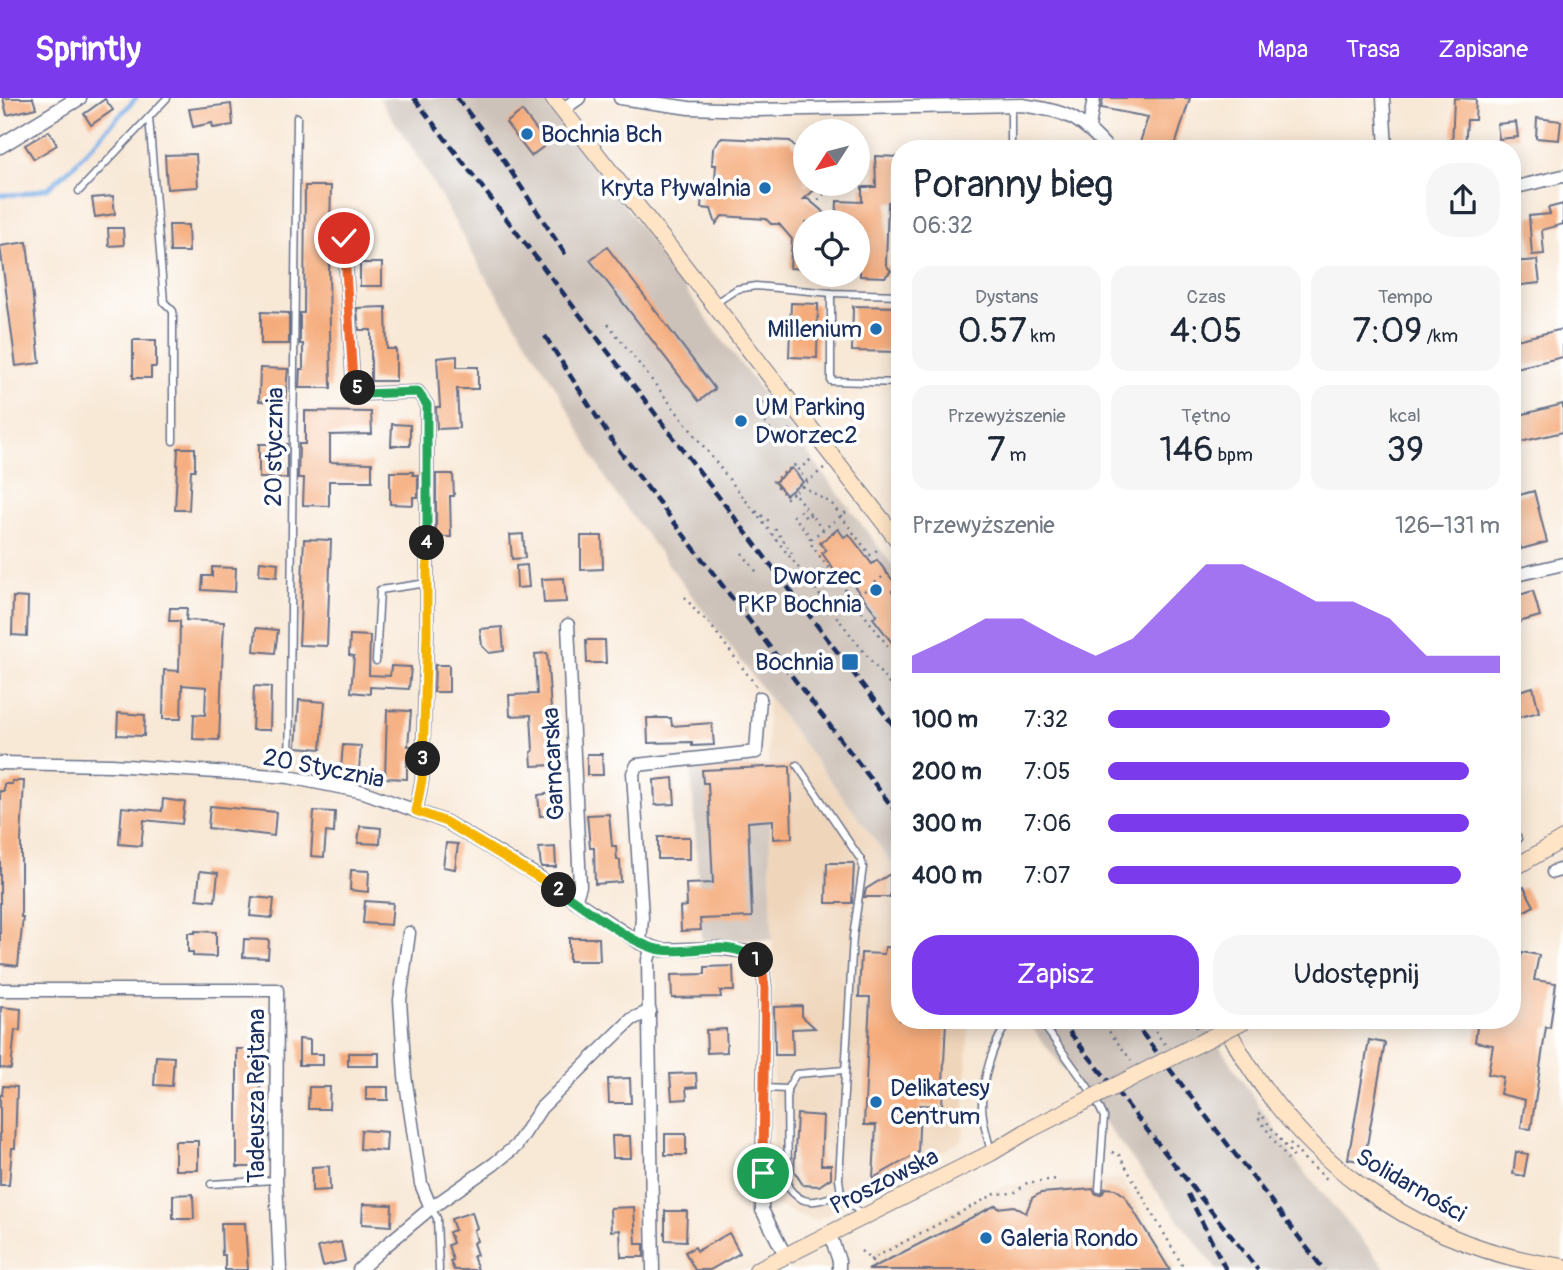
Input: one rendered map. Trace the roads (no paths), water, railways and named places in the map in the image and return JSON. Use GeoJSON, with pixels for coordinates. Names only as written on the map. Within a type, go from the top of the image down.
{"type":"FeatureCollection","features":[{"type":"Feature","properties":{"kind":"main road"},"geometry":{"type":"LineString","coordinates":[[557,104],[891,532]]}},
{"type":"Feature","properties":{"kind":"main road"},"geometry":{"type":"LineString","coordinates":[[1521,864],[1563,839]]}},
{"type":"Feature","properties":{"kind":"main road","name":"Proszowska"},"geometry":{"type":"LineString","coordinates":[[757,1270],[991,1153],[1029,1130],[1227,1029]]}},
{"type":"Feature","properties":{"kind":"main road","name":"Solidarności"},"geometry":{"type":"LineString","coordinates":[[1227,1029],[1238,1052],[1273,1102],[1329,1162],[1360,1186],[1432,1229],[1475,1247],[1536,1267],[1563,1267]]}},
{"type":"Feature","properties":{"kind":"street"},"geometry":{"type":"LineString","coordinates":[[0,146],[79,98]]}},
{"type":"Feature","properties":{"kind":"street"},"geometry":{"type":"LineString","coordinates":[[557,104],[579,98]]}},
{"type":"Feature","properties":{"kind":"street"},"geometry":{"type":"LineString","coordinates":[[620,98],[752,110],[877,102],[1018,102],[1073,116],[1089,127],[1100,140]]}},
{"type":"Feature","properties":{"kind":"street"},"geometry":{"type":"LineString","coordinates":[[1089,127],[1094,98]]}},
{"type":"Feature","properties":{"kind":"street"},"geometry":{"type":"LineString","coordinates":[[1383,98],[1385,140]]}},
{"type":"Feature","properties":{"kind":"street"},"geometry":{"type":"LineString","coordinates":[[1521,186],[1563,176]]}},
{"type":"Feature","properties":{"kind":"street"},"geometry":{"type":"LineString","coordinates":[[344,238],[353,381],[362,394],[418,392],[427,405],[427,583],[422,780],[416,811]]}},
{"type":"Feature","properties":{"kind":"street"},"geometry":{"type":"LineString","coordinates":[[1521,574],[1563,564]]}},
{"type":"Feature","properties":{"kind":"street","name":"Garncarska"},"geometry":{"type":"LineString","coordinates":[[568,625],[580,886],[575,901]]}},
{"type":"Feature","properties":{"kind":"street"},"geometry":{"type":"LineString","coordinates":[[653,1270],[648,960],[642,917],[633,773],[638,765],[756,751],[760,698]]}},
{"type":"Feature","properties":{"kind":"street","name":"20 Stycznia"},"geometry":{"type":"LineString","coordinates":[[0,763],[112,765],[289,777],[363,792],[446,822],[646,945],[662,950],[718,948],[747,952],[762,965],[765,988],[762,1210],[785,1255]]}},
{"type":"Feature","properties":{"kind":"street"},"geometry":{"type":"LineString","coordinates":[[409,933],[400,1000],[405,1076],[421,1184],[431,1208]]}},
{"type":"Feature","properties":{"kind":"street","name":"Tadeusza Rejtana"},"geometry":{"type":"LineString","coordinates":[[0,990],[277,989],[276,1180],[280,1270]]}},
{"type":"Feature","properties":{"kind":"street"},"geometry":{"type":"LineString","coordinates":[[359,1270],[431,1208],[516,1146],[541,1108],[632,1018],[650,1011]]}},
{"type":"Feature","properties":{"kind":"street"},"geometry":{"type":"LineString","coordinates":[[830,1234],[839,1261],[839,1270]]}},
{"type":"Feature","properties":{"kind":"lane"},"geometry":{"type":"LineString","coordinates":[[79,191],[167,98]]}},
{"type":"Feature","properties":{"kind":"lane"},"geometry":{"type":"LineString","coordinates":[[1012,140],[1018,102]]}},
{"type":"Feature","properties":{"kind":"lane"},"geometry":{"type":"LineString","coordinates":[[149,117],[164,302],[173,311],[173,440]]}},
{"type":"Feature","properties":{"kind":"lane","name":"20 stycznia"},"geometry":{"type":"LineString","coordinates":[[289,777],[297,117]]}},
{"type":"Feature","properties":{"kind":"lane"},"geometry":{"type":"LineString","coordinates":[[712,304],[737,289],[755,286],[831,293],[891,295]]}},
{"type":"Feature","properties":{"kind":"lane"},"geometry":{"type":"LineString","coordinates":[[831,293],[831,381],[891,383]]}},
{"type":"Feature","properties":{"kind":"lane"},"geometry":{"type":"LineString","coordinates":[[376,661],[380,590],[427,583]]}},
{"type":"Feature","properties":{"kind":"lane"},"geometry":{"type":"LineString","coordinates":[[797,765],[861,860],[863,867],[853,937],[839,1179],[841,1194],[863,1217]]}},
{"type":"Feature","properties":{"kind":"lane"},"geometry":{"type":"LineString","coordinates":[[991,1153],[982,1105],[985,1077],[995,1047],[1006,1029]]}},
{"type":"Feature","properties":{"kind":"lane"},"geometry":{"type":"LineString","coordinates":[[1046,1029],[1093,1094],[1104,1117],[1099,1189]]}},
{"type":"Feature","properties":{"kind":"lane"},"geometry":{"type":"LineString","coordinates":[[841,1194],[816,1202],[806,1202],[794,1196],[788,1187],[787,1089],[796,1074],[845,1070]]}},
{"type":"Feature","properties":{"kind":"lane"},"geometry":{"type":"LineString","coordinates":[[764,1088],[787,1089]]}},
{"type":"Feature","properties":{"kind":"lane"},"geometry":{"type":"LineString","coordinates":[[211,1184],[276,1180]]}},
{"type":"Feature","properties":{"kind":"lane"},"geometry":{"type":"LineString","coordinates":[[431,1208],[437,1218],[439,1270]]}},
{"type":"Feature","properties":{"kind":"waterway"},"geometry":{"type":"LineString","coordinates":[[0,195],[23,194],[48,188],[72,167],[136,98]]}},
{"type":"Feature","properties":{"kind":"railway"},"geometry":{"type":"LineString","coordinates":[[414,98],[891,722]]}},
{"type":"Feature","properties":{"kind":"railway"},"geometry":{"type":"LineString","coordinates":[[457,98],[495,147],[567,257]]}},
{"type":"Feature","properties":{"kind":"railway"},"geometry":{"type":"LineString","coordinates":[[545,336],[614,444],[891,805]]}},
{"type":"Feature","properties":{"kind":"railway"},"geometry":{"type":"LineString","coordinates":[[1067,1029],[1258,1270]]}},
{"type":"Feature","properties":{"kind":"railway"},"geometry":{"type":"LineString","coordinates":[[1139,1029],[1324,1270]]}},
{"type":"Feature","properties":{"kind":"railway"},"geometry":{"type":"LineString","coordinates":[[1188,1194],[1226,1270]]}},
{"type":"Feature","properties":{"kind":"place","name":"Bochnia Bch"},"geometry":{"type":"Point","coordinates":[527,134]}},
{"type":"Feature","properties":{"kind":"place","name":"Kryta Pływalnia"},"geometry":{"type":"Point","coordinates":[765,188]}},
{"type":"Feature","properties":{"kind":"place","name":"Millenium"},"geometry":{"type":"Point","coordinates":[876,329]}},
{"type":"Feature","properties":{"kind":"place","name":"UM Parking Dworzec2"},"geometry":{"type":"Point","coordinates":[741,421]}},
{"type":"Feature","properties":{"kind":"place","name":"Dworzec PKP Bochnia"},"geometry":{"type":"Point","coordinates":[876,590]}},
{"type":"Feature","properties":{"kind":"place","name":"Bochnia"},"geometry":{"type":"Point","coordinates":[850,662]}},
{"type":"Feature","properties":{"kind":"place","name":"Delikatesy Centrum"},"geometry":{"type":"Point","coordinates":[876,1102]}},
{"type":"Feature","properties":{"kind":"place","name":"Galeria Rondo"},"geometry":{"type":"Point","coordinates":[986,1238]}}]}
